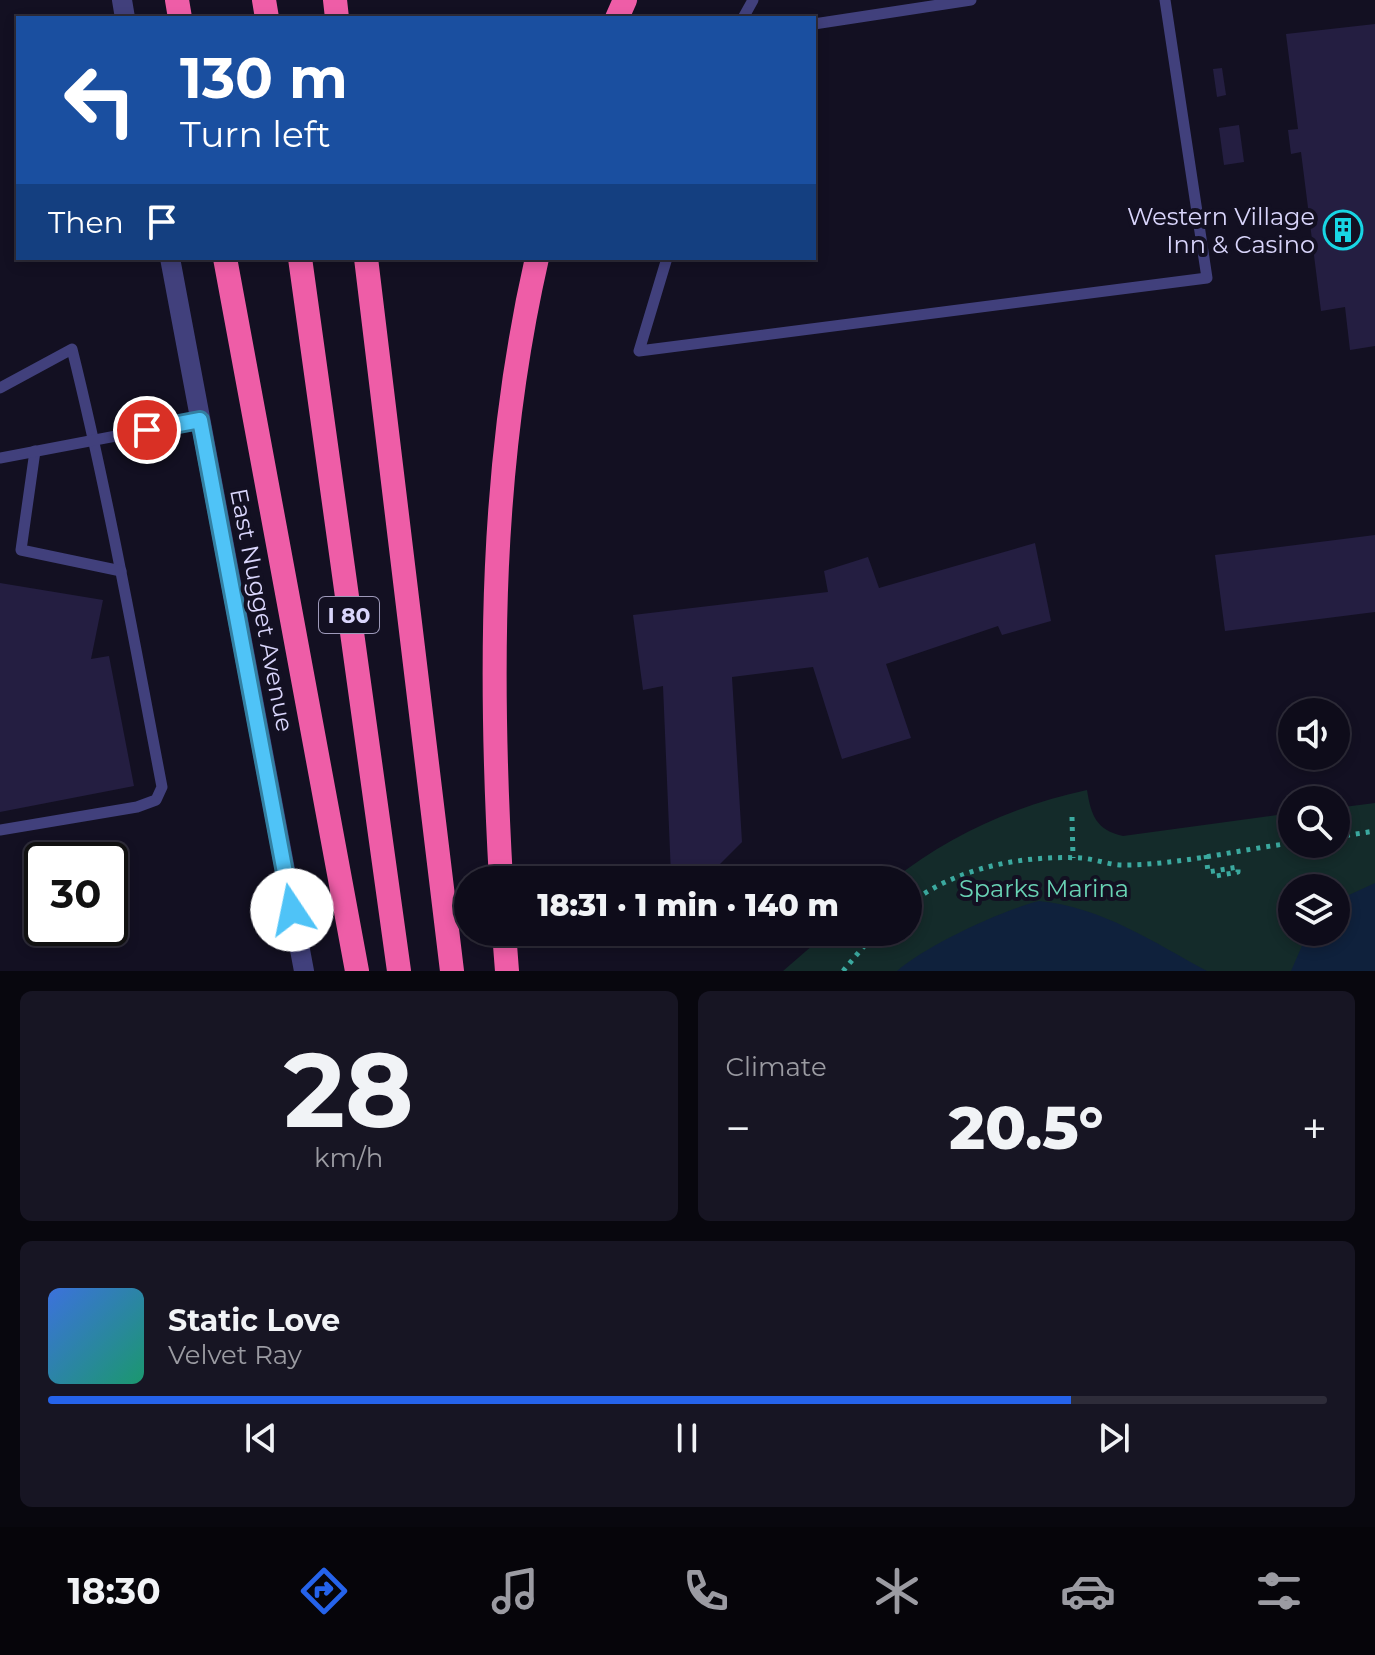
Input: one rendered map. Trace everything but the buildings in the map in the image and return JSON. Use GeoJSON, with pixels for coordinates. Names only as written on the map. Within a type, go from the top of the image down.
{"type":"FeatureCollection","features":[{"type":"Feature","properties":{"kind":"highway"},"geometry":{"type":"LineString","coordinates":[[225,260],[357,971]]}},
{"type":"Feature","properties":{"kind":"highway","name":"I 80"},"geometry":{"type":"LineString","coordinates":[[300,260],[399,971]]}},
{"type":"Feature","properties":{"kind":"highway","name":"I 80"},"geometry":{"type":"LineString","coordinates":[[366,260],[452,971]]}},
{"type":"Feature","properties":{"kind":"highway"},"geometry":{"type":"LineString","coordinates":[[500,866],[492,711],[496,544],[510,403],[537,260]]}},
{"type":"Feature","properties":{"kind":"highway"},"geometry":{"type":"LineString","coordinates":[[505,946],[507,971]]}},
{"type":"Feature","properties":{"kind":"street","name":"East Nugget Avenue"},"geometry":{"type":"LineString","coordinates":[[170,260],[304,971]]}},
{"type":"Feature","properties":{"kind":"lane"},"geometry":{"type":"LineString","coordinates":[[816,24],[971,0]]}},
{"type":"Feature","properties":{"kind":"lane"},"geometry":{"type":"LineString","coordinates":[[666,260],[639,351],[1207,278],[1165,0]]}},
{"type":"Feature","properties":{"kind":"lane"},"geometry":{"type":"LineString","coordinates":[[0,388],[72,349],[121,571],[162,787],[156,800],[137,807],[0,830]]}},
{"type":"Feature","properties":{"kind":"lane"},"geometry":{"type":"LineString","coordinates":[[0,458],[200,420]]}},
{"type":"Feature","properties":{"kind":"lane"},"geometry":{"type":"LineString","coordinates":[[35,451],[21,550],[121,571]]}},
{"type":"Feature","properties":{"kind":"path"},"geometry":{"type":"LineString","coordinates":[[1072,817],[1073,858]]}},
{"type":"Feature","properties":{"kind":"path"},"geometry":{"type":"LineString","coordinates":[[1350,835],[1375,831]]}},
{"type":"Feature","properties":{"kind":"path"},"geometry":{"type":"LineString","coordinates":[[922,894],[973,872],[1030,858],[1073,858],[1121,865],[1278,845]]}},
{"type":"Feature","properties":{"kind":"path"},"geometry":{"type":"LineString","coordinates":[[1206,855],[1208,872],[1238,867],[1238,872],[1216,876]]}},
{"type":"Feature","properties":{"kind":"path"},"geometry":{"type":"LineString","coordinates":[[843,971],[864,946]]}},
{"type":"Feature","properties":{"kind":"green space","name":"Sparks Marina"},"geometry":{"type":"Polygon","coordinates":[[[1087,790],[1096,820],[1107,830],[1123,836],[1278,815],[1278,858],[1350,858],[1350,806],[1375,803],[1375,971],[783,971],[812,946],[922,946],[922,866],[912,866],[961,836],[1035,804],[1087,790]]]}},
{"type":"Feature","properties":{"kind":"water"},"geometry":{"type":"Polygon","coordinates":[[[1375,883],[1375,971],[1291,971],[1302,946],[1350,946],[1350,895],[1375,883]]]}},
{"type":"Feature","properties":{"kind":"water"},"geometry":{"type":"Polygon","coordinates":[[[1039,901],[1106,918],[1207,971],[897,971],[965,930],[1039,901]]]}},
{"type":"Feature","properties":{"kind":"place","name":"Western Village Inn & Casino"},"geometry":{"type":"Point","coordinates":[1343,230]}},
{"type":"Feature","properties":{"kind":"route"},"geometry":{"type":"LineString","coordinates":[[147,430],[200,420],[292,910]]}}]}
